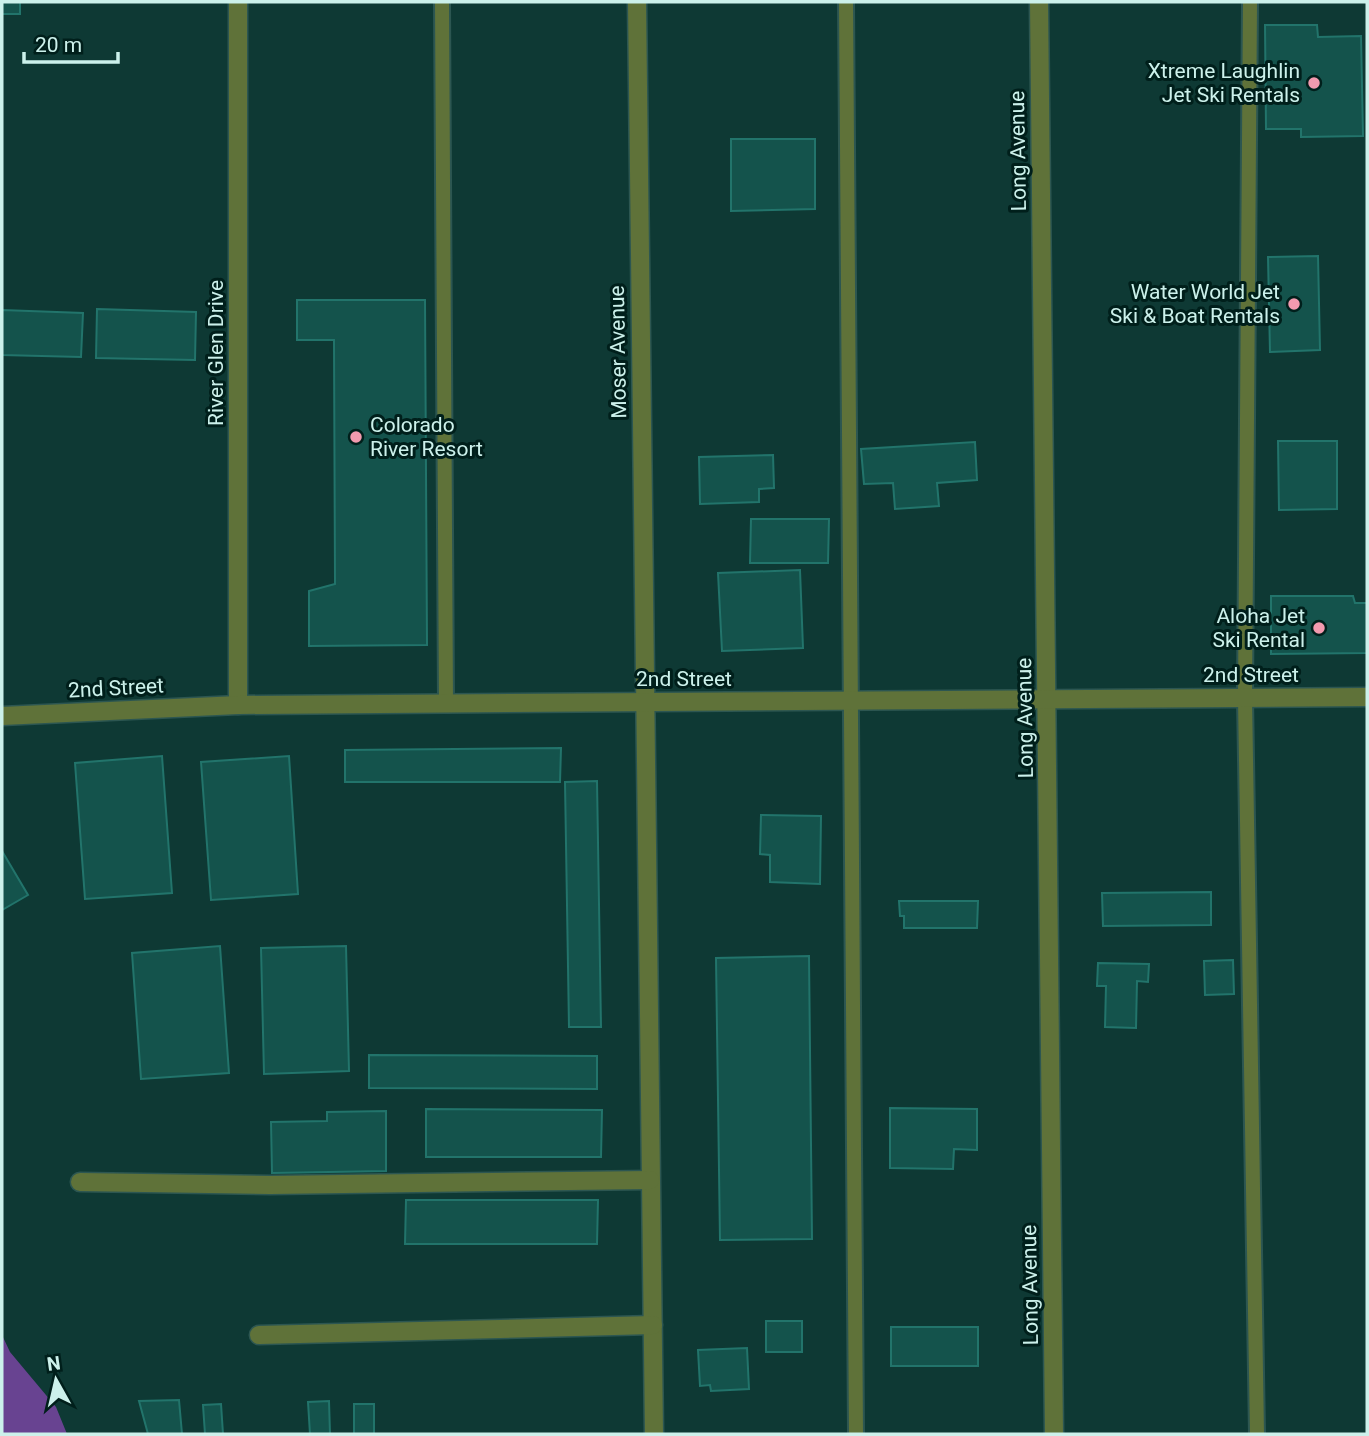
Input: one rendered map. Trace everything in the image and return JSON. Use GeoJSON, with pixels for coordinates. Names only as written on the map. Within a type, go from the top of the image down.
{"type":"FeatureCollection","features":[{"type":"Feature","properties":{"kind":"street","name":"River Glen Drive"},"geometry":{"type":"LineString","coordinates":[[238,2],[239,705]]}},
{"type":"Feature","properties":{"kind":"street","name":"Moser Avenue"},"geometry":{"type":"LineString","coordinates":[[637,2],[654,1434]]}},
{"type":"Feature","properties":{"kind":"street","name":"Long Avenue"},"geometry":{"type":"LineString","coordinates":[[1039,2],[1054,1434]]}},
{"type":"Feature","properties":{"kind":"street","name":"2nd Street"},"geometry":{"type":"LineString","coordinates":[[2,716],[239,705],[1367,697]]}},
{"type":"Feature","properties":{"kind":"street"},"geometry":{"type":"LineString","coordinates":[[80,1182],[270,1185],[650,1180]]}},
{"type":"Feature","properties":{"kind":"street"},"geometry":{"type":"LineString","coordinates":[[258,1335],[653,1325]]}},
{"type":"Feature","properties":{"kind":"lane"},"geometry":{"type":"LineString","coordinates":[[442,2],[446,704]]}},
{"type":"Feature","properties":{"kind":"lane"},"geometry":{"type":"LineString","coordinates":[[846,2],[856,1434]]}},
{"type":"Feature","properties":{"kind":"lane"},"geometry":{"type":"LineString","coordinates":[[1250,2],[1245,698],[1257,1434]]}},
{"type":"Feature","properties":{"kind":"shaded area"},"geometry":{"type":"Polygon","coordinates":[[[2,1335],[10,1352],[56,1407],[67,1434],[2,1434],[2,1335]]]}},
{"type":"Feature","properties":{"kind":"building"},"geometry":{"type":"Polygon","coordinates":[[[2,2],[20,2],[20,14],[2,14],[2,2]]]}},
{"type":"Feature","properties":{"kind":"building","name":"Xtreme Laughlin Jet Ski Rentals"},"geometry":{"type":"Polygon","coordinates":[[[1265,25],[1317,25],[1318,37],[1361,36],[1363,136],[1301,137],[1301,129],[1266,129],[1265,25]]]}},
{"type":"Feature","properties":{"kind":"building"},"geometry":{"type":"Polygon","coordinates":[[[731,139],[815,139],[815,209],[731,211],[731,139]]]}},
{"type":"Feature","properties":{"kind":"building","name":"Water World Jet Ski & Boat Rentals"},"geometry":{"type":"Polygon","coordinates":[[[1318,256],[1320,350],[1270,352],[1268,257],[1318,256]]]}},
{"type":"Feature","properties":{"kind":"building"},"geometry":{"type":"Polygon","coordinates":[[[297,300],[425,300],[427,645],[309,646],[309,591],[335,584],[334,340],[297,340],[297,300]]]}},
{"type":"Feature","properties":{"kind":"building"},"geometry":{"type":"Polygon","coordinates":[[[97,309],[196,312],[195,360],[96,358],[97,309]]]}},
{"type":"Feature","properties":{"kind":"building"},"geometry":{"type":"Polygon","coordinates":[[[2,310],[83,313],[81,357],[2,355],[2,310]]]}},
{"type":"Feature","properties":{"kind":"building"},"geometry":{"type":"Polygon","coordinates":[[[1278,441],[1337,441],[1337,509],[1279,510],[1278,441]]]}},
{"type":"Feature","properties":{"kind":"building"},"geometry":{"type":"Polygon","coordinates":[[[975,442],[977,480],[937,483],[939,506],[895,509],[893,483],[864,484],[861,449],[975,442]]]}},
{"type":"Feature","properties":{"kind":"building"},"geometry":{"type":"Polygon","coordinates":[[[773,455],[774,488],[759,489],[759,502],[700,504],[699,457],[773,455]]]}},
{"type":"Feature","properties":{"kind":"building"},"geometry":{"type":"Polygon","coordinates":[[[751,519],[829,519],[828,563],[750,563],[751,519]]]}},
{"type":"Feature","properties":{"kind":"building"},"geometry":{"type":"Polygon","coordinates":[[[800,570],[803,648],[722,651],[718,573],[800,570]]]}},
{"type":"Feature","properties":{"kind":"building","name":"Aloha Jet Ski Rental"},"geometry":{"type":"Polygon","coordinates":[[[1271,596],[1353,596],[1355,603],[1367,603],[1367,653],[1271,654],[1271,596]]]}},
{"type":"Feature","properties":{"kind":"building"},"geometry":{"type":"Polygon","coordinates":[[[561,748],[560,782],[345,782],[345,750],[561,748]]]}},
{"type":"Feature","properties":{"kind":"building"},"geometry":{"type":"Polygon","coordinates":[[[162,756],[172,893],[85,899],[75,763],[162,756]]]}},
{"type":"Feature","properties":{"kind":"building"},"geometry":{"type":"Polygon","coordinates":[[[289,756],[298,894],[211,900],[201,762],[289,756]]]}},
{"type":"Feature","properties":{"kind":"building"},"geometry":{"type":"Polygon","coordinates":[[[597,781],[601,1027],[569,1027],[565,782],[597,781]]]}},
{"type":"Feature","properties":{"kind":"building"},"geometry":{"type":"Polygon","coordinates":[[[761,815],[821,816],[820,884],[770,882],[770,855],[760,854],[761,815]]]}},
{"type":"Feature","properties":{"kind":"building"},"geometry":{"type":"Polygon","coordinates":[[[2,851],[28,895],[2,910],[2,851]]]}},
{"type":"Feature","properties":{"kind":"building"},"geometry":{"type":"Polygon","coordinates":[[[1211,892],[1211,925],[1103,926],[1102,893],[1211,892]]]}},
{"type":"Feature","properties":{"kind":"building"},"geometry":{"type":"Polygon","coordinates":[[[899,901],[978,901],[977,928],[904,928],[904,916],[900,916],[899,901]]]}},
{"type":"Feature","properties":{"kind":"building"},"geometry":{"type":"Polygon","coordinates":[[[220,946],[229,1073],[141,1079],[132,953],[220,946]]]}},
{"type":"Feature","properties":{"kind":"building"},"geometry":{"type":"Polygon","coordinates":[[[346,946],[349,1071],[264,1074],[261,948],[346,946]]]}},
{"type":"Feature","properties":{"kind":"building"},"geometry":{"type":"Polygon","coordinates":[[[809,956],[812,1239],[720,1240],[716,958],[809,956]]]}},
{"type":"Feature","properties":{"kind":"building"},"geometry":{"type":"Polygon","coordinates":[[[1233,960],[1234,994],[1205,995],[1204,961],[1233,960]]]}},
{"type":"Feature","properties":{"kind":"building"},"geometry":{"type":"Polygon","coordinates":[[[1098,963],[1149,964],[1148,982],[1137,981],[1136,1028],[1105,1027],[1106,986],[1097,986],[1098,963]]]}},
{"type":"Feature","properties":{"kind":"building"},"geometry":{"type":"Polygon","coordinates":[[[369,1055],[597,1056],[597,1089],[369,1088],[369,1055]]]}},
{"type":"Feature","properties":{"kind":"building"},"geometry":{"type":"Polygon","coordinates":[[[890,1108],[977,1109],[977,1150],[954,1149],[953,1169],[890,1168],[890,1108]]]}},
{"type":"Feature","properties":{"kind":"building"},"geometry":{"type":"Polygon","coordinates":[[[426,1109],[602,1110],[601,1157],[426,1157],[426,1109]]]}},
{"type":"Feature","properties":{"kind":"building"},"geometry":{"type":"Polygon","coordinates":[[[386,1111],[386,1171],[272,1173],[271,1122],[327,1121],[327,1112],[386,1111]]]}},
{"type":"Feature","properties":{"kind":"building"},"geometry":{"type":"Polygon","coordinates":[[[406,1200],[598,1200],[597,1244],[405,1244],[406,1200]]]}},
{"type":"Feature","properties":{"kind":"building"},"geometry":{"type":"Polygon","coordinates":[[[766,1321],[802,1321],[802,1352],[766,1352],[766,1321]]]}},
{"type":"Feature","properties":{"kind":"building"},"geometry":{"type":"Polygon","coordinates":[[[891,1327],[978,1327],[978,1366],[891,1366],[891,1327]]]}},
{"type":"Feature","properties":{"kind":"building"},"geometry":{"type":"Polygon","coordinates":[[[747,1348],[749,1389],[711,1391],[710,1385],[700,1386],[698,1350],[747,1348]]]}},
{"type":"Feature","properties":{"kind":"building"},"geometry":{"type":"Polygon","coordinates":[[[179,1400],[182,1434],[148,1434],[139,1401],[179,1400]]]}},
{"type":"Feature","properties":{"kind":"building"},"geometry":{"type":"Polygon","coordinates":[[[329,1401],[330,1434],[310,1434],[308,1402],[329,1401]]]}},
{"type":"Feature","properties":{"kind":"building"},"geometry":{"type":"Polygon","coordinates":[[[221,1404],[223,1434],[205,1434],[203,1405],[221,1404]]]}},
{"type":"Feature","properties":{"kind":"building"},"geometry":{"type":"Polygon","coordinates":[[[354,1404],[374,1404],[374,1434],[354,1434],[354,1404]]]}},
{"type":"Feature","properties":{"kind":"place","name":"Xtreme Laughlin Jet Ski Rentals"},"geometry":{"type":"Point","coordinates":[1314,83]}},
{"type":"Feature","properties":{"kind":"place","name":"Water World Jet Ski & Boat Rentals"},"geometry":{"type":"Point","coordinates":[1294,304]}},
{"type":"Feature","properties":{"kind":"place","name":"Colorado River Resort"},"geometry":{"type":"Point","coordinates":[356,437]}},
{"type":"Feature","properties":{"kind":"place","name":"Aloha Jet Ski Rental"},"geometry":{"type":"Point","coordinates":[1319,628]}}]}
